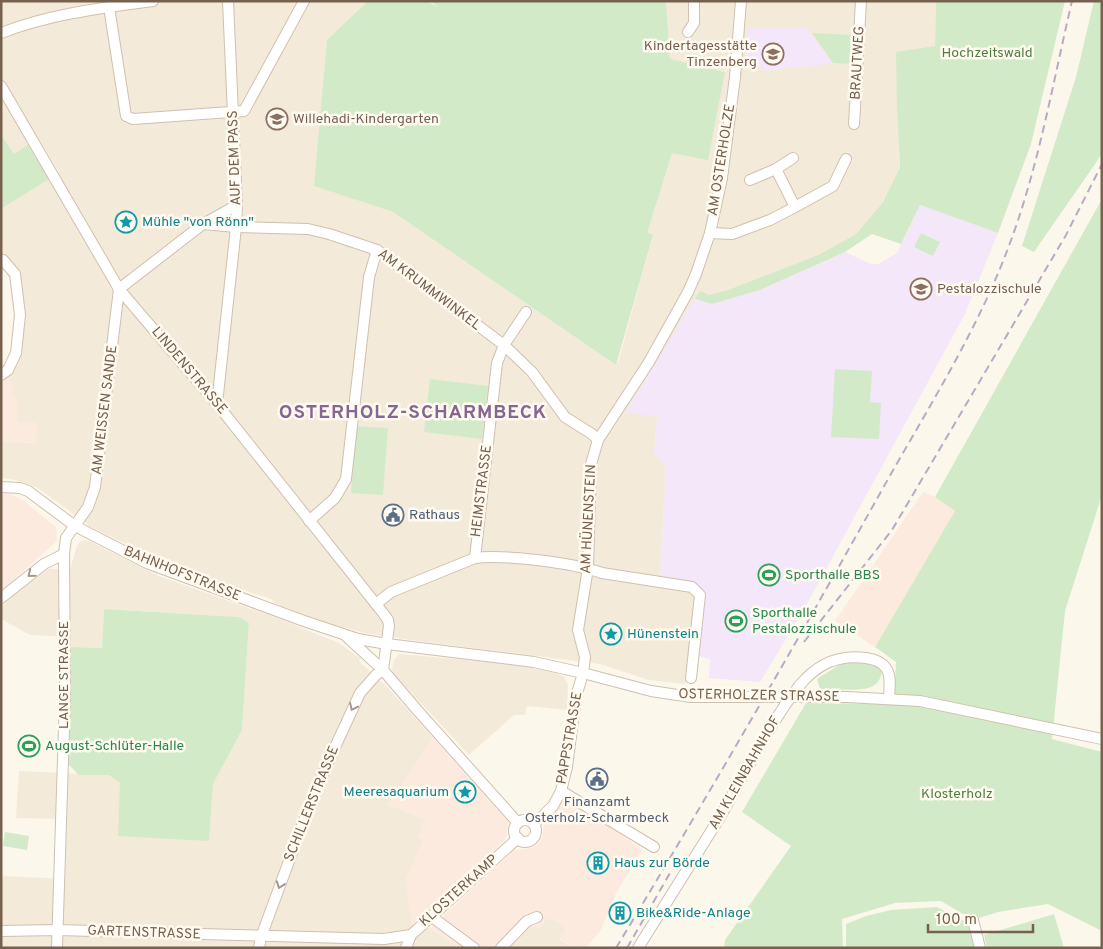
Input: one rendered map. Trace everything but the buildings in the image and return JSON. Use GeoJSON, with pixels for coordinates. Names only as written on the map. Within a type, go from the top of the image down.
{"type":"FeatureCollection","features":[{"type":"Feature","properties":{"kind":"street"},"geometry":{"type":"LineString","coordinates":[[1,33],[26,23],[69,13],[153,1]]}},
{"type":"Feature","properties":{"kind":"street","name":"AUF DEM PASS"},"geometry":{"type":"LineString","coordinates":[[217,404],[237,206],[228,1]]}},
{"type":"Feature","properties":{"kind":"street"},"geometry":{"type":"LineString","coordinates":[[109,7],[126,116],[133,119],[244,111],[304,1]]}},
{"type":"Feature","properties":{"kind":"street"},"geometry":{"type":"LineString","coordinates":[[688,32],[694,23],[694,1]]}},
{"type":"Feature","properties":{"kind":"street","name":"AM OSTERHOLZE"},"geometry":{"type":"LineString","coordinates":[[598,440],[669,329],[696,274],[710,233],[722,178],[735,77],[741,1]]}},
{"type":"Feature","properties":{"kind":"street","name":"BRAUTWEG"},"geometry":{"type":"LineString","coordinates":[[854,124],[861,1]]}},
{"type":"Feature","properties":{"kind":"street","name":"LINDENSTRASSE"},"geometry":{"type":"LineString","coordinates":[[1,86],[119,289],[217,404],[376,604],[388,620],[387,644]]}},
{"type":"Feature","properties":{"kind":"street"},"geometry":{"type":"LineString","coordinates":[[750,180],[776,169],[793,158]]}},
{"type":"Feature","properties":{"kind":"street"},"geometry":{"type":"LineString","coordinates":[[710,233],[732,234],[770,220],[795,207],[833,186],[846,159]]}},
{"type":"Feature","properties":{"kind":"street"},"geometry":{"type":"LineString","coordinates":[[776,169],[795,207]]}},
{"type":"Feature","properties":{"kind":"street"},"geometry":{"type":"LineString","coordinates":[[119,289],[203,224],[237,206]]}},
{"type":"Feature","properties":{"kind":"street","name":"AM KRUMMWINKEL"},"geometry":{"type":"LineString","coordinates":[[203,224],[308,229],[377,250],[504,345]]}},
{"type":"Feature","properties":{"kind":"street"},"geometry":{"type":"LineString","coordinates":[[309,521],[335,498],[346,479],[369,277],[377,250]]}},
{"type":"Feature","properties":{"kind":"street"},"geometry":{"type":"LineString","coordinates":[[1,375],[8,370],[16,353],[20,316],[15,274],[3,260]]}},
{"type":"Feature","properties":{"kind":"street","name":"AM WEISSEN SANDE"},"geometry":{"type":"LineString","coordinates":[[75,526],[88,507],[96,487],[119,289]]}},
{"type":"Feature","properties":{"kind":"street","name":"HEIMSTRASSE"},"geometry":{"type":"LineString","coordinates":[[475,558],[497,363],[504,345],[526,312]]}},
{"type":"Feature","properties":{"kind":"street"},"geometry":{"type":"LineString","coordinates":[[504,345],[532,372],[565,417],[598,440]]}},
{"type":"Feature","properties":{"kind":"street","name":"AM HÜNENSTEIN"},"geometry":{"type":"LineString","coordinates":[[583,673],[585,657],[578,630],[588,568],[591,464],[598,440]]}},
{"type":"Feature","properties":{"kind":"street","name":"BAHNHOFSTRASSE"},"geometry":{"type":"LineString","coordinates":[[1,487],[20,488],[28,491],[75,526],[147,563],[289,616],[344,634],[387,644]]}},
{"type":"Feature","properties":{"kind":"street","name":"LANGE STRASSE"},"geometry":{"type":"LineString","coordinates":[[57,948],[65,696],[64,554],[66,538],[75,526]]}},
{"type":"Feature","properties":{"kind":"street"},"geometry":{"type":"LineString","coordinates":[[1,598],[44,564],[64,554]]}},
{"type":"Feature","properties":{"kind":"street"},"geometry":{"type":"LineString","coordinates":[[376,604],[391,592],[475,558],[494,557],[588,568],[602,573],[692,587],[700,595],[691,678]]}},
{"type":"Feature","properties":{"kind":"street","name":"BAHNHOFSTRASSE"},"geometry":{"type":"LineString","coordinates":[[344,634],[383,670],[518,823]]}},
{"type":"Feature","properties":{"kind":"street"},"geometry":{"type":"LineString","coordinates":[[383,670],[387,644]]}},
{"type":"Feature","properties":{"kind":"street","name":"OSTERHOLZER STRASSE"},"geometry":{"type":"LineString","coordinates":[[387,644],[534,662],[650,691],[691,697],[920,701],[1102,739]]}},
{"type":"Feature","properties":{"kind":"street","name":"AM KLEINBAHNHOF"},"geometry":{"type":"LineString","coordinates":[[638,948],[720,817],[764,738],[785,705],[799,686],[817,668],[839,658],[854,656],[874,659],[886,667],[889,676],[889,699]]}},
{"type":"Feature","properties":{"kind":"street","name":"SCHILLERSTRASSE"},"geometry":{"type":"LineString","coordinates":[[259,948],[261,937],[313,796],[360,693],[383,670]]}},
{"type":"Feature","properties":{"kind":"street","name":"PAPPSTRASSE"},"geometry":{"type":"LineString","coordinates":[[534,824],[553,806],[561,792],[568,767],[576,697],[583,673]]}},
{"type":"Feature","properties":{"kind":"street"},"geometry":{"type":"LineString","coordinates":[[561,792],[654,847]]}},
{"type":"Feature","properties":{"kind":"street"},"geometry":{"type":"LineString","coordinates":[[527,820],[534,824],[536,833],[533,839],[526,842],[518,838],[515,830],[518,823],[527,820]]}},
{"type":"Feature","properties":{"kind":"street","name":"KLOSTERKAMP"},"geometry":{"type":"LineString","coordinates":[[406,948],[411,936],[518,838]]}},
{"type":"Feature","properties":{"kind":"street"},"geometry":{"type":"LineString","coordinates":[[501,948],[527,921],[536,916]]}},
{"type":"Feature","properties":{"kind":"street"},"geometry":{"type":"LineString","coordinates":[[432,917],[474,948]]}},
{"type":"Feature","properties":{"kind":"street"},"geometry":{"type":"LineString","coordinates":[[972,920],[980,948]]}},
{"type":"Feature","properties":{"kind":"street","name":"GARTENSTRASSE"},"geometry":{"type":"LineString","coordinates":[[1,931],[57,930],[384,939],[411,936]]}},
{"type":"Feature","properties":{"kind":"shaded area"},"geometry":{"type":"Polygon","coordinates":[[[1,1],[369,1],[314,186],[393,212],[616,365],[653,235],[646,234],[672,152],[725,72],[670,60],[666,1],[936,1],[935,46],[897,109],[900,167],[883,202],[856,234],[818,255],[728,290],[709,295],[700,292],[626,412],[657,415],[654,451],[666,468],[660,575],[691,582],[698,588],[691,678],[685,684],[649,680],[600,664],[418,641],[365,633],[331,624],[276,604],[271,599],[224,584],[221,585],[165,565],[91,527],[38,488],[16,480],[1,478],[1,441],[35,443],[37,423],[17,422],[17,396],[12,396],[12,384],[2,368],[11,352],[15,322],[10,277],[5,271],[1,270],[1,209],[59,172],[39,139],[14,154],[1,135],[1,1]]]}},
{"type":"Feature","properties":{"kind":"shaded area"},"geometry":{"type":"Polygon","coordinates":[[[748,28],[807,28],[833,63],[764,71],[764,67],[746,65],[748,28]]]}},
{"type":"Feature","properties":{"kind":"shaded area"},"geometry":{"type":"Polygon","coordinates":[[[920,205],[998,233],[965,314],[807,604],[760,682],[709,678],[710,659],[697,656],[703,589],[698,588],[691,582],[660,576],[666,468],[654,452],[657,416],[625,413],[695,299],[712,304],[760,290],[845,252],[871,264],[878,264],[897,253],[920,205]]]}},
{"type":"Feature","properties":{"kind":"shaded area"},"geometry":{"type":"Polygon","coordinates":[[[9,377],[12,384],[12,396],[17,396],[17,422],[37,423],[36,443],[1,441],[1,382],[9,377]]]}},
{"type":"Feature","properties":{"kind":"shaded area"},"geometry":{"type":"Polygon","coordinates":[[[923,492],[956,510],[875,647],[835,621],[923,492]]]}},
{"type":"Feature","properties":{"kind":"shaded area"},"geometry":{"type":"Polygon","coordinates":[[[1,494],[9,494],[23,500],[56,527],[57,541],[1,591],[1,494]]]}},
{"type":"Feature","properties":{"kind":"shaded area"},"geometry":{"type":"Polygon","coordinates":[[[87,540],[159,576],[282,620],[339,643],[361,659],[359,661],[390,690],[433,738],[388,805],[425,819],[418,837],[424,839],[406,879],[412,925],[430,928],[460,948],[1,948],[1,876],[65,879],[67,819],[16,818],[19,771],[109,775],[209,841],[213,784],[242,730],[249,624],[238,617],[104,609],[102,648],[71,647],[71,637],[30,635],[1,619],[1,607],[21,589],[49,569],[70,569],[77,546],[81,541],[87,540]]]}},
{"type":"Feature","properties":{"kind":"shaded area"},"geometry":{"type":"Polygon","coordinates":[[[399,654],[512,664],[556,673],[564,677],[568,685],[567,710],[527,706],[525,715],[514,715],[469,755],[393,673],[394,660],[399,654]]]}},
{"type":"Feature","properties":{"kind":"shaded area"},"geometry":{"type":"Polygon","coordinates":[[[433,738],[509,822],[506,837],[501,844],[412,925],[406,879],[424,839],[418,837],[425,819],[387,805],[433,738]]]}},
{"type":"Feature","properties":{"kind":"shaded area"},"geometry":{"type":"Polygon","coordinates":[[[571,797],[642,850],[615,895],[601,930],[586,948],[573,948],[559,937],[566,928],[548,917],[541,928],[529,926],[510,948],[460,948],[430,928],[515,850],[532,848],[538,844],[542,838],[544,825],[564,801],[571,797]]]}},
{"type":"Feature","properties":{"kind":"shaded area"},"geometry":{"type":"Polygon","coordinates":[[[548,917],[566,928],[559,938],[573,948],[510,948],[530,926],[548,917]]]}},
{"type":"Feature","properties":{"kind":"green space"},"geometry":{"type":"Polygon","coordinates":[[[368,1],[427,1],[438,7],[430,1],[666,1],[670,59],[725,72],[708,160],[672,153],[647,233],[653,235],[616,365],[393,212],[314,186],[327,40],[368,1]]]}},
{"type":"Feature","properties":{"kind":"green space","name":"Hochzeitswald"},"geometry":{"type":"Polygon","coordinates":[[[936,1],[1065,1],[1031,144],[998,233],[920,205],[901,244],[872,234],[845,252],[760,290],[712,304],[695,299],[700,291],[709,295],[728,290],[818,255],[856,234],[883,202],[900,167],[896,52],[935,46],[936,1]]]}},
{"type":"Feature","properties":{"kind":"green space"},"geometry":{"type":"Polygon","coordinates":[[[1094,1],[1102,1],[1102,154],[1034,252],[1022,246],[1076,77],[1094,1]]]}},
{"type":"Feature","properties":{"kind":"green space"},"geometry":{"type":"Polygon","coordinates":[[[812,33],[856,35],[855,64],[833,63],[812,33]]]}},
{"type":"Feature","properties":{"kind":"green space"},"geometry":{"type":"Polygon","coordinates":[[[1,135],[14,154],[28,145],[49,179],[1,209],[1,135]]]}},
{"type":"Feature","properties":{"kind":"green space","name":"Klosterholz"},"geometry":{"type":"Polygon","coordinates":[[[1102,199],[1102,495],[1065,611],[1052,739],[1102,752],[1102,931],[1048,904],[998,912],[973,920],[941,901],[895,903],[842,919],[843,948],[724,948],[725,940],[791,846],[742,812],[806,703],[894,704],[896,662],[875,647],[955,511],[935,497],[1102,199]]]}},
{"type":"Feature","properties":{"kind":"green space"},"geometry":{"type":"Polygon","coordinates":[[[921,233],[940,242],[933,256],[914,247],[921,233]]]}},
{"type":"Feature","properties":{"kind":"green space"},"geometry":{"type":"Polygon","coordinates":[[[835,369],[872,371],[870,402],[881,403],[879,439],[831,437],[835,369]]]}},
{"type":"Feature","properties":{"kind":"green space"},"geometry":{"type":"Polygon","coordinates":[[[430,379],[488,386],[482,439],[424,432],[430,379]]]}},
{"type":"Feature","properties":{"kind":"green space"},"geometry":{"type":"Polygon","coordinates":[[[356,426],[388,428],[383,495],[351,493],[356,426]]]}},
{"type":"Feature","properties":{"kind":"green space"},"geometry":{"type":"Polygon","coordinates":[[[104,609],[238,617],[249,623],[242,730],[213,784],[209,841],[118,836],[120,783],[109,775],[79,775],[69,765],[71,647],[102,648],[104,609]]]}},
{"type":"Feature","properties":{"kind":"green space"},"geometry":{"type":"Polygon","coordinates":[[[857,661],[882,669],[880,679],[875,685],[856,690],[820,689],[817,679],[839,665],[857,661]]]}},
{"type":"Feature","properties":{"kind":"green space"},"geometry":{"type":"Polygon","coordinates":[[[5,832],[29,836],[27,850],[3,846],[5,832]]]}},
{"type":"Feature","properties":{"kind":"green space"},"geometry":{"type":"Polygon","coordinates":[[[937,907],[968,923],[974,948],[846,948],[846,924],[866,916],[891,910],[937,907]]]}},
{"type":"Feature","properties":{"kind":"green space"},"geometry":{"type":"Polygon","coordinates":[[[1054,914],[1064,948],[987,948],[984,935],[1054,914]]]}},
{"type":"Feature","properties":{"kind":"railway"},"geometry":{"type":"LineString","coordinates":[[616,948],[781,667],[949,373],[982,309],[1010,243],[1029,184],[1045,123],[1072,1]]}},
{"type":"Feature","properties":{"kind":"railway"},"geometry":{"type":"LineString","coordinates":[[804,642],[892,530],[1066,235],[1102,164]]}},
{"type":"Feature","properties":{"kind":"railway"},"geometry":{"type":"LineString","coordinates":[[627,948],[674,866]]}},
{"type":"Feature","properties":{"kind":"place","name":"Kindertagesstätte Tinzenberg"},"geometry":{"type":"Point","coordinates":[773,54]}},
{"type":"Feature","properties":{"kind":"place","name":"Willehadi-Kindergarten"},"geometry":{"type":"Point","coordinates":[277,119]}},
{"type":"Feature","properties":{"kind":"place","name":"Mühle \"von Rönn\""},"geometry":{"type":"Point","coordinates":[126,222]}},
{"type":"Feature","properties":{"kind":"place","name":"Pestalozzischule"},"geometry":{"type":"Point","coordinates":[921,289]}},
{"type":"Feature","properties":{"kind":"place","name":"Rathaus"},"geometry":{"type":"Point","coordinates":[393,515]}},
{"type":"Feature","properties":{"kind":"place","name":"Sporthalle BBS"},"geometry":{"type":"Point","coordinates":[769,575]}},
{"type":"Feature","properties":{"kind":"place","name":"Sporthalle Pestalozzischule"},"geometry":{"type":"Point","coordinates":[736,621]}},
{"type":"Feature","properties":{"kind":"place","name":"Hünenstein"},"geometry":{"type":"Point","coordinates":[611,634]}},
{"type":"Feature","properties":{"kind":"place","name":"August-Schlüter-Halle"},"geometry":{"type":"Point","coordinates":[29,746]}},
{"type":"Feature","properties":{"kind":"place","name":"Finanzamt Osterholz-Scharmbeck"},"geometry":{"type":"Point","coordinates":[597,779]}},
{"type":"Feature","properties":{"kind":"place","name":"Meeresaquarium"},"geometry":{"type":"Point","coordinates":[465,792]}},
{"type":"Feature","properties":{"kind":"place","name":"Haus zur Börde"},"geometry":{"type":"Point","coordinates":[598,863]}},
{"type":"Feature","properties":{"kind":"place","name":"Bike&Ride-Anlage"},"geometry":{"type":"Point","coordinates":[620,913]}},
{"type":"Feature","properties":{"kind":"district","name":"OSTERHOLZ-SCHARMBECK"},"geometry":{"type":"Point","coordinates":[413,413]}}]}
